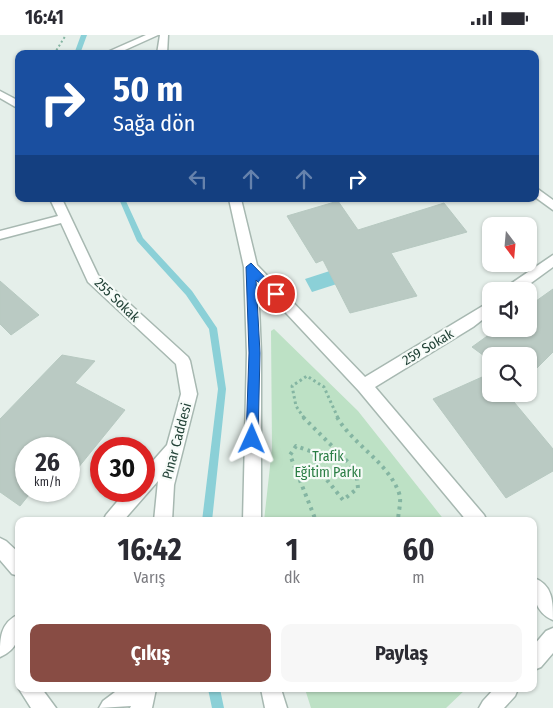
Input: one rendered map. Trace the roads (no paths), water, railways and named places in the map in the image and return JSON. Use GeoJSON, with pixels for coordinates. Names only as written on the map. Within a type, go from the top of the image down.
{"type":"FeatureCollection","features":[{"type":"Feature","properties":{"kind":"street"},"geometry":{"type":"LineString","coordinates":[[117,50],[154,35]]}},
{"type":"Feature","properties":{"kind":"street"},"geometry":{"type":"LineString","coordinates":[[162,50],[164,35]]}},
{"type":"Feature","properties":{"kind":"street"},"geometry":{"type":"LineString","coordinates":[[1,95],[15,90]]}},
{"type":"Feature","properties":{"kind":"street"},"geometry":{"type":"LineString","coordinates":[[1,95],[15,104]]}},
{"type":"Feature","properties":{"kind":"street"},"geometry":{"type":"LineString","coordinates":[[539,194],[553,206]]}},
{"type":"Feature","properties":{"kind":"street","name":"255 Sokak"},"geometry":{"type":"LineString","coordinates":[[57,202],[94,278],[183,361]]}},
{"type":"Feature","properties":{"kind":"street"},"geometry":{"type":"LineString","coordinates":[[236,202],[251,267],[254,353],[252,517]]}},
{"type":"Feature","properties":{"kind":"street"},"geometry":{"type":"LineString","coordinates":[[0,235],[65,218]]}},
{"type":"Feature","properties":{"kind":"street"},"geometry":{"type":"LineString","coordinates":[[523,282],[553,260]]}},
{"type":"Feature","properties":{"kind":"street"},"geometry":{"type":"LineString","coordinates":[[251,267],[364,386],[475,517]]}},
{"type":"Feature","properties":{"kind":"street","name":"259 Sokak"},"geometry":{"type":"LineString","coordinates":[[364,386],[482,313]]}},
{"type":"Feature","properties":{"kind":"street","name":"Pınar Caddesi"},"geometry":{"type":"LineString","coordinates":[[164,517],[165,485],[189,393],[183,361]]}},
{"type":"Feature","properties":{"kind":"street"},"geometry":{"type":"LineString","coordinates":[[155,471],[174,449]]}},
{"type":"Feature","properties":{"kind":"street"},"geometry":{"type":"LineString","coordinates":[[115,517],[128,502]]}},
{"type":"Feature","properties":{"kind":"street"},"geometry":{"type":"LineString","coordinates":[[0,547],[15,563]]}},
{"type":"Feature","properties":{"kind":"street"},"geometry":{"type":"LineString","coordinates":[[537,590],[553,609]]}},
{"type":"Feature","properties":{"kind":"street"},"geometry":{"type":"LineString","coordinates":[[0,647],[15,629]]}},
{"type":"Feature","properties":{"kind":"street"},"geometry":{"type":"LineString","coordinates":[[537,657],[553,638]]}},
{"type":"Feature","properties":{"kind":"street"},"geometry":{"type":"LineString","coordinates":[[110,708],[117,705],[131,692]]}},
{"type":"Feature","properties":{"kind":"street"},"geometry":{"type":"LineString","coordinates":[[141,708],[145,692]]}},
{"type":"Feature","properties":{"kind":"street"},"geometry":{"type":"LineString","coordinates":[[272,692],[276,708]]}},
{"type":"Feature","properties":{"kind":"street"},"geometry":{"type":"LineString","coordinates":[[490,708],[505,692]]}},
{"type":"Feature","properties":{"kind":"street"},"geometry":{"type":"LineString","coordinates":[[31,696],[45,708]]}},
{"type":"Feature","properties":{"kind":"water"},"geometry":{"type":"Polygon","coordinates":[[[342,267],[343,282],[312,292],[305,279],[342,267]]]}},
{"type":"Feature","properties":{"kind":"waterway"},"geometry":{"type":"LineString","coordinates":[[78,50],[84,35]]}},
{"type":"Feature","properties":{"kind":"waterway"},"geometry":{"type":"LineString","coordinates":[[123,202],[140,239],[189,293],[213,328],[222,389],[207,517]]}},
{"type":"Feature","properties":{"kind":"waterway"},"geometry":{"type":"LineString","coordinates":[[215,692],[218,708]]}},
{"type":"Feature","properties":{"kind":"park label","name":"Trafik Eğitim Parkı"},"geometry":{"type":"Point","coordinates":[328,464]}}]}
